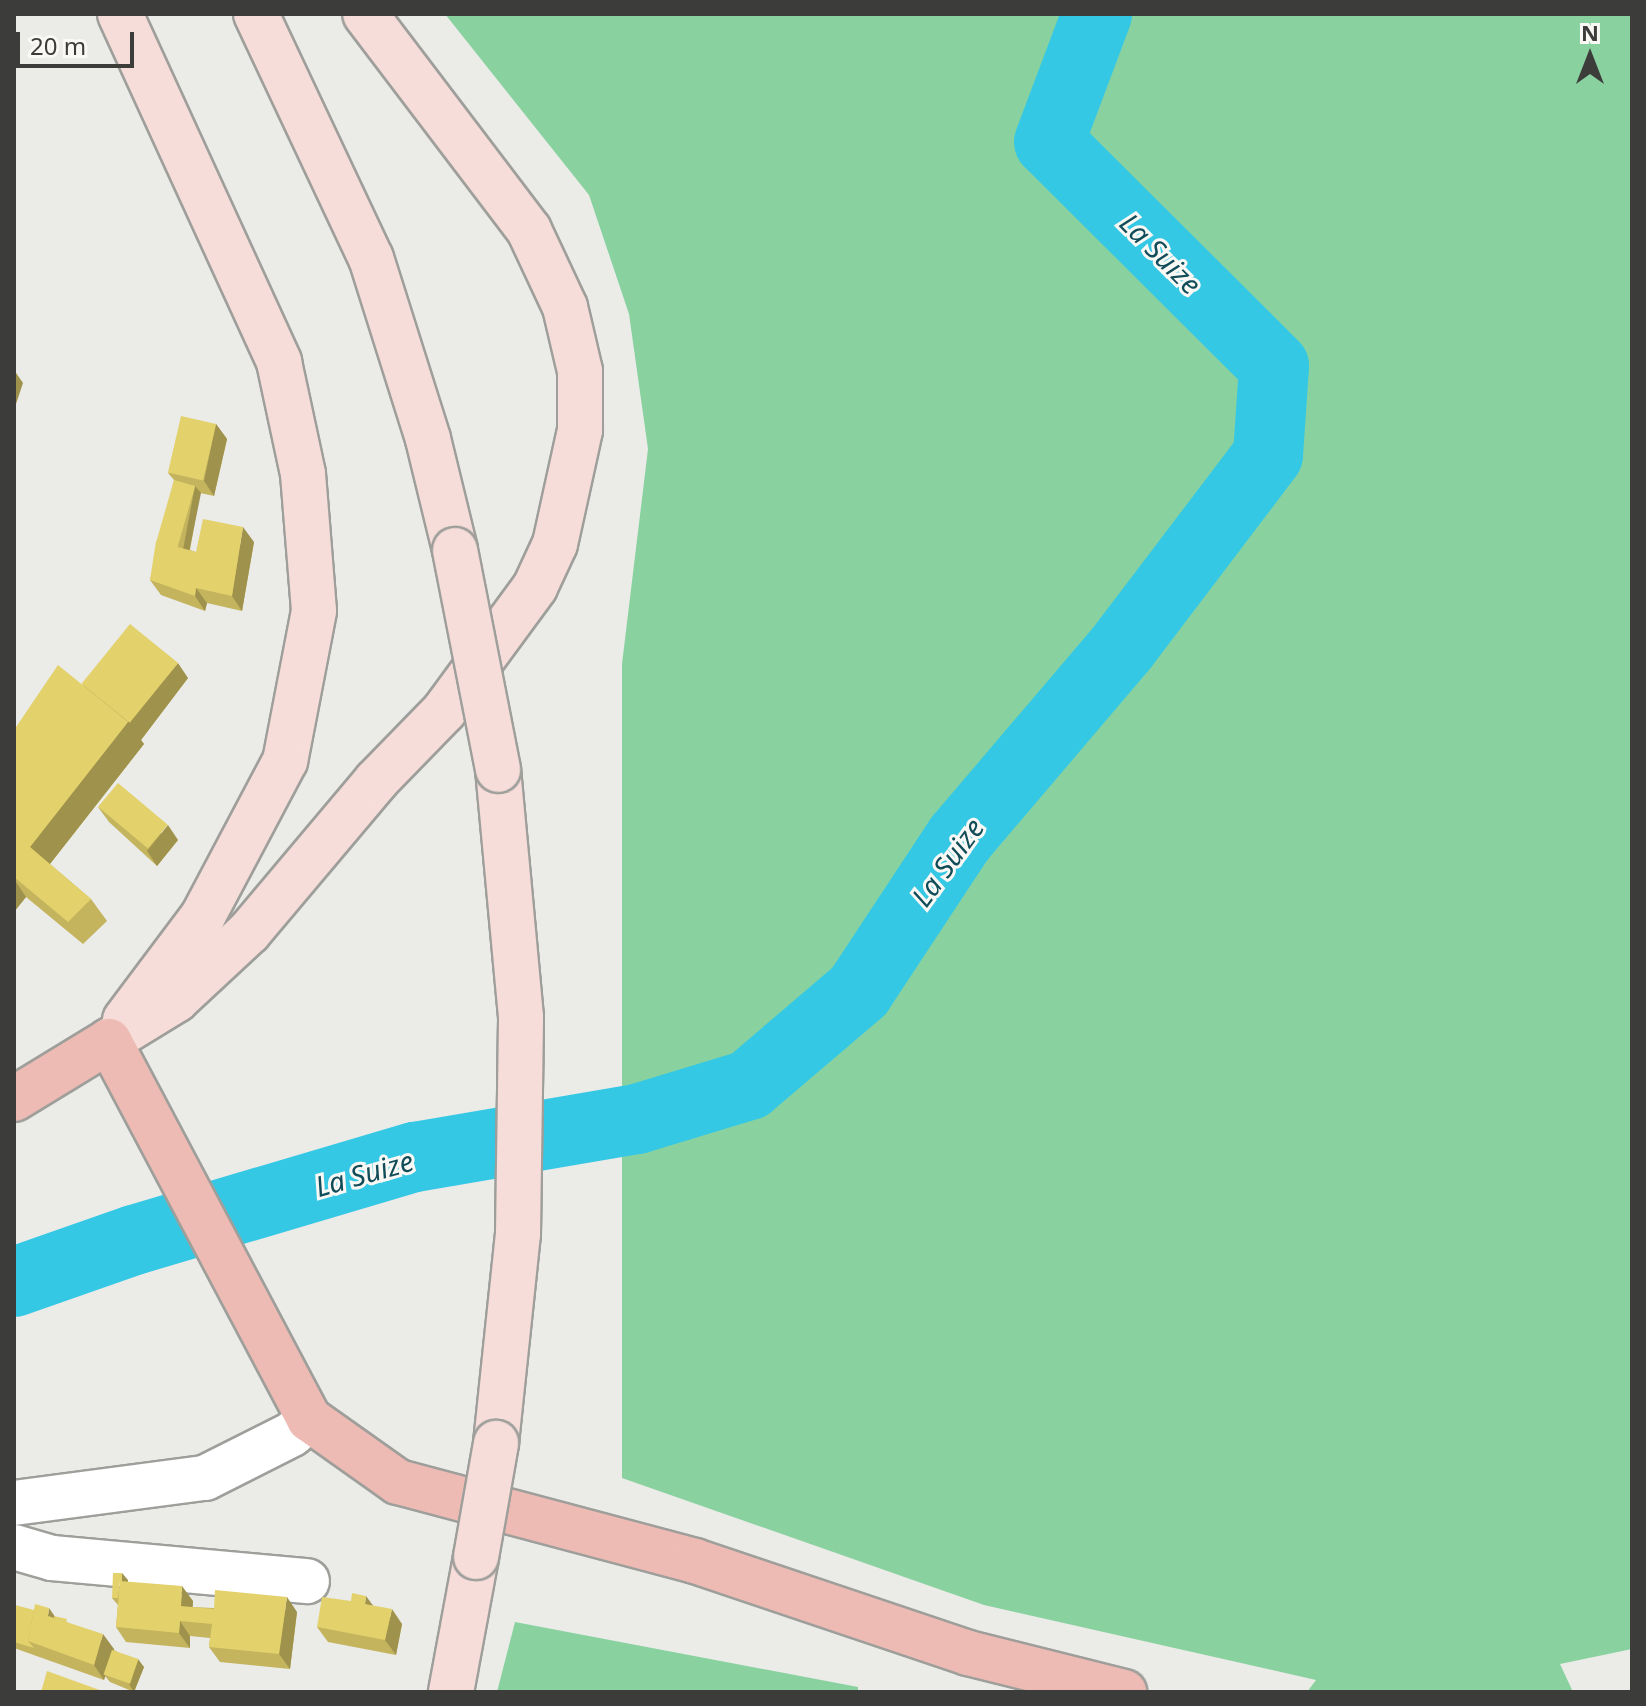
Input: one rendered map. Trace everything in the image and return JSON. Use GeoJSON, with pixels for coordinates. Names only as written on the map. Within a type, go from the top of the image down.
{"type":"FeatureCollection","features":[{"type":"Feature","properties":{"kind":"main road"},"geometry":{"type":"LineString","coordinates":[[109,1041],[203,916],[285,761],[314,611],[303,474],[279,362],[120,14]]}},
{"type":"Feature","properties":{"kind":"main road"},"geometry":{"type":"LineString","coordinates":[[256,14],[371,258],[428,439],[455,550],[498,770],[521,1017],[520,1159],[511,1321],[496,1443],[451,1692]]}},
{"type":"Feature","properties":{"kind":"main road"},"geometry":{"type":"LineString","coordinates":[[14,1099],[176,1000],[249,932],[376,781],[444,711],[535,587],[555,544],[580,430],[580,371],[565,307],[529,230],[365,14]]}},
{"type":"Feature","properties":{"kind":"main road"},"geometry":{"type":"LineString","coordinates":[[109,1041],[226,1256],[309,1419],[398,1482],[695,1561],[968,1653],[1124,1692]]}},
{"type":"Feature","properties":{"kind":"main road"},"geometry":{"type":"LineString","coordinates":[[968,1653],[985,1692]]}},
{"type":"Feature","properties":{"kind":"street"},"geometry":{"type":"LineString","coordinates":[[14,1503],[205,1478],[292,1434],[309,1419]]}},
{"type":"Feature","properties":{"kind":"street"},"geometry":{"type":"LineString","coordinates":[[14,1547],[52,1558],[307,1581]]}},
{"type":"Feature","properties":{"kind":"green space"},"geometry":{"type":"Polygon","coordinates":[[[445,14],[1632,14],[1632,1649],[1560,1664],[1573,1692],[1307,1692],[1316,1680],[984,1605],[622,1478],[622,664],[648,449],[629,314],[589,195],[445,14]]]}},
{"type":"Feature","properties":{"kind":"green space"},"geometry":{"type":"Polygon","coordinates":[[[515,1622],[858,1687],[858,1692],[497,1692],[515,1622]]]}},
{"type":"Feature","properties":{"kind":"building"},"geometry":{"type":"Polygon","coordinates":[[[181,416],[216,424],[203,481],[168,473],[181,416]]]}},
{"type":"Feature","properties":{"kind":"building"},"geometry":{"type":"Polygon","coordinates":[[[174,480],[195,486],[178,548],[156,542],[174,480]]]}},
{"type":"Feature","properties":{"kind":"building"},"geometry":{"type":"Polygon","coordinates":[[[203,519],[243,527],[232,596],[196,588],[195,596],[150,580],[156,541],[196,552],[203,519]]]}},
{"type":"Feature","properties":{"kind":"building"},"geometry":{"type":"Polygon","coordinates":[[[130,624],[178,663],[130,723],[82,684],[130,624]]]}},
{"type":"Feature","properties":{"kind":"building"},"geometry":{"type":"Polygon","coordinates":[[[58,665],[128,722],[30,847],[91,899],[68,922],[14,877],[14,730],[58,665]]]}},
{"type":"Feature","properties":{"kind":"building"},"geometry":{"type":"Polygon","coordinates":[[[118,783],[168,825],[148,849],[98,807],[118,783]]]}},
{"type":"Feature","properties":{"kind":"building"},"geometry":{"type":"Polygon","coordinates":[[[113,1573],[122,1573],[118,1598],[112,1598],[113,1573]]]}},
{"type":"Feature","properties":{"kind":"building"},"geometry":{"type":"Polygon","coordinates":[[[120,1581],[182,1586],[181,1606],[214,1609],[215,1590],[287,1597],[279,1654],[209,1647],[212,1624],[180,1621],[179,1633],[116,1627],[120,1581]]]}},
{"type":"Feature","properties":{"kind":"building"},"geometry":{"type":"Polygon","coordinates":[[[352,1593],[366,1596],[365,1604],[392,1609],[385,1640],[317,1627],[322,1597],[351,1601],[352,1593]]]}},
{"type":"Feature","properties":{"kind":"building"},"geometry":{"type":"Polygon","coordinates":[[[35,1604],[49,1608],[48,1616],[103,1634],[94,1665],[28,1641],[35,1604]]]}},
{"type":"Feature","properties":{"kind":"building"},"geometry":{"type":"Polygon","coordinates":[[[14,1605],[34,1610],[28,1641],[34,1648],[14,1642],[14,1605]]]}},
{"type":"Feature","properties":{"kind":"building"},"geometry":{"type":"Polygon","coordinates":[[[112,1650],[138,1659],[130,1684],[104,1675],[112,1650]]]}},
{"type":"Feature","properties":{"kind":"building"},"geometry":{"type":"Polygon","coordinates":[[[47,1671],[105,1692],[41,1692],[47,1671]]]}},
{"type":"Feature","properties":{"kind":"waterway","name":"La Suize"},"geometry":{"type":"LineString","coordinates":[[14,1282],[134,1240],[415,1157],[637,1119],[749,1085],[859,991],[960,838],[1124,645],[1268,455],[1274,366],[1049,142],[1097,14]]}}]}
